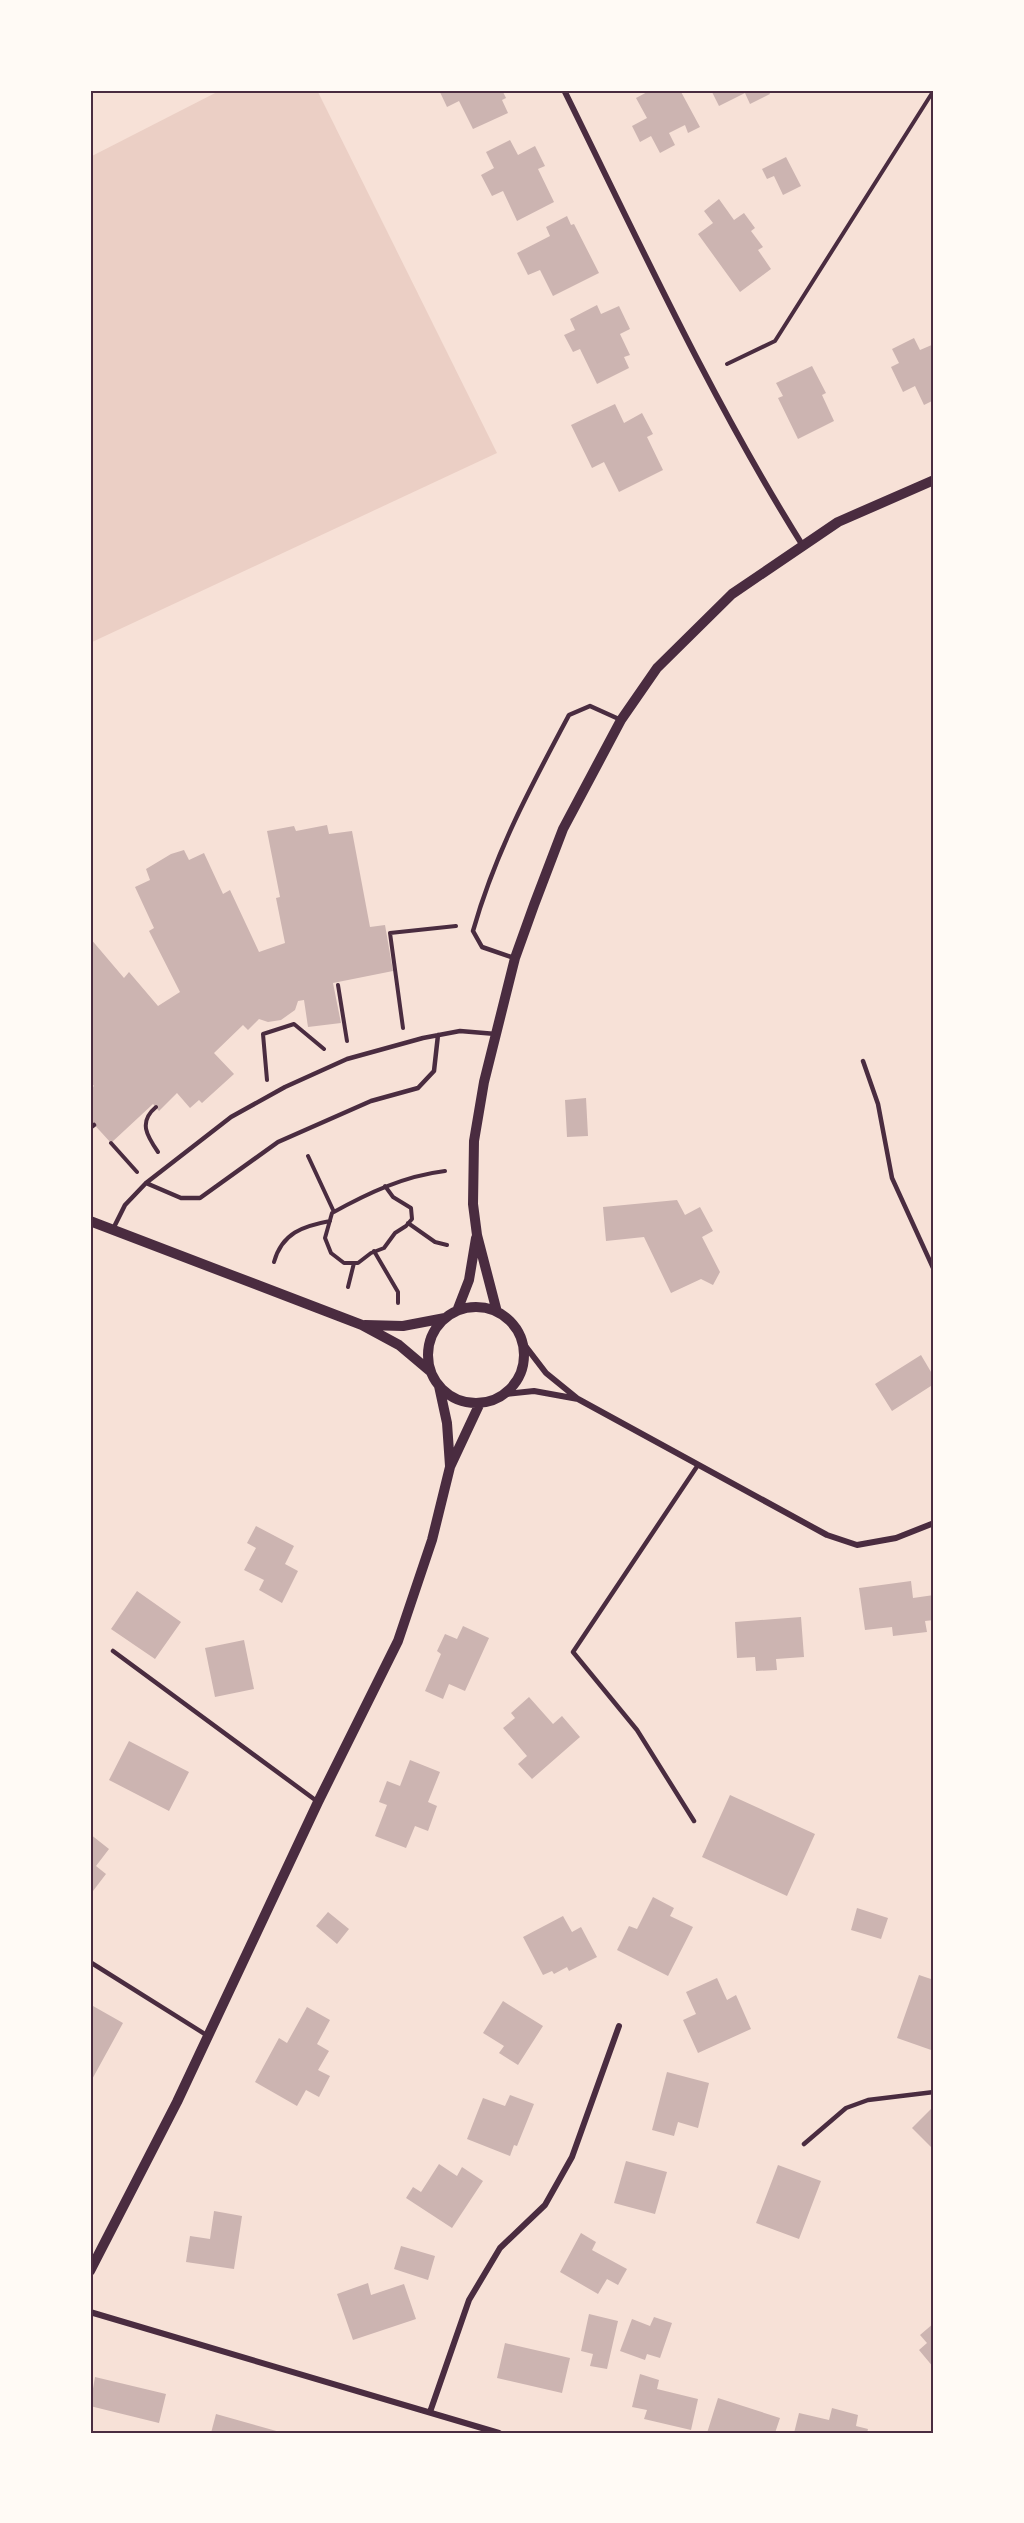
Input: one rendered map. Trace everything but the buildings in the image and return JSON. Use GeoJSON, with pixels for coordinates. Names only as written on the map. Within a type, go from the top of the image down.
{"type":"FeatureCollection","features":[{"type":"Feature","properties":{"kind":"street"},"geometry":{"type":"LineString","coordinates":[[564,90],[705,376],[768,490],[803,546]]}},
{"type":"Feature","properties":{"kind":"street"},"geometry":{"type":"LineString","coordinates":[[497,1312],[477,1235],[473,1204],[474,1141],[484,1082],[515,958],[563,829],[621,720],[657,668],[732,594],[838,522],[934,480]]}},
{"type":"Feature","properties":{"kind":"street"},"geometry":{"type":"LineString","coordinates":[[90,1221],[362,1325],[399,1345],[431,1372]]}},
{"type":"Feature","properties":{"kind":"street"},"geometry":{"type":"LineString","coordinates":[[457,1311],[469,1280],[477,1235]]}},
{"type":"Feature","properties":{"kind":"street"},"geometry":{"type":"LineString","coordinates":[[450,1467],[447,1423],[439,1386],[431,1372],[428,1357],[430,1341],[436,1328],[445,1318],[470,1307],[484,1307],[497,1312],[513,1325],[523,1343],[546,1373],[578,1399],[827,1535],[857,1545],[896,1538],[934,1523]]}},
{"type":"Feature","properties":{"kind":"street"},"geometry":{"type":"LineString","coordinates":[[362,1325],[403,1326],[445,1318]]}},
{"type":"Feature","properties":{"kind":"street"},"geometry":{"type":"LineString","coordinates":[[439,1386],[451,1396],[466,1402],[480,1403],[505,1394],[515,1384],[522,1371],[523,1343]]}},
{"type":"Feature","properties":{"kind":"street"},"geometry":{"type":"LineString","coordinates":[[505,1394],[534,1391],[578,1399]]}},
{"type":"Feature","properties":{"kind":"street"},"geometry":{"type":"LineString","coordinates":[[90,2271],[208,2036],[318,1802],[398,1641],[432,1540],[450,1467],[480,1403]]}},
{"type":"Feature","properties":{"kind":"street"},"geometry":{"type":"LineString","coordinates":[[430,2412],[469,2300],[500,2248],[545,2205],[572,2157],[619,2026]]}},
{"type":"Feature","properties":{"kind":"street"},"geometry":{"type":"LineString","coordinates":[[90,2312],[500,2433]]}},
{"type":"Feature","properties":{"kind":"lane"},"geometry":{"type":"LineString","coordinates":[[515,958],[482,947],[473,931],[482,898],[515,816],[568,715],[590,706],[621,720]]}},
{"type":"Feature","properties":{"kind":"lane"},"geometry":{"type":"LineString","coordinates":[[113,1230],[125,1205],[146,1183],[231,1117],[285,1086],[347,1059],[438,1035],[460,1031],[496,1034]]}},
{"type":"Feature","properties":{"kind":"lane"},"geometry":{"type":"LineString","coordinates":[[146,1183],[181,1198],[200,1198],[278,1142],[371,1101],[418,1088],[434,1071],[438,1035]]}},
{"type":"Feature","properties":{"kind":"lane"},"geometry":{"type":"LineString","coordinates":[[863,1061],[878,1104],[892,1178],[934,1270]]}},
{"type":"Feature","properties":{"kind":"lane"},"geometry":{"type":"LineString","coordinates":[[694,1821],[636,1730],[573,1652],[698,1465]]}},
{"type":"Feature","properties":{"kind":"lane"},"geometry":{"type":"LineString","coordinates":[[113,1651],[318,1802]]}},
{"type":"Feature","properties":{"kind":"lane"},"geometry":{"type":"LineString","coordinates":[[90,1962],[208,2036]]}},
{"type":"Feature","properties":{"kind":"lane"},"geometry":{"type":"LineString","coordinates":[[804,2144],[846,2108],[868,2100],[934,2092]]}},
{"type":"Feature","properties":{"kind":"path"},"geometry":{"type":"LineString","coordinates":[[727,364],[775,341],[934,90]]}},
{"type":"Feature","properties":{"kind":"path"},"geometry":{"type":"LineString","coordinates":[[403,1028],[390,933],[456,926]]}},
{"type":"Feature","properties":{"kind":"path"},"geometry":{"type":"LineString","coordinates":[[338,985],[347,1041]]}},
{"type":"Feature","properties":{"kind":"path"},"geometry":{"type":"LineString","coordinates":[[267,1080],[263,1034],[294,1024],[324,1049]]}},
{"type":"Feature","properties":{"kind":"path"},"geometry":{"type":"LineString","coordinates":[[156,1107],[148,1114],[146,1126],[148,1137],[158,1152]]}},
{"type":"Feature","properties":{"kind":"path"},"geometry":{"type":"LineString","coordinates":[[111,1143],[137,1172]]}},
{"type":"Feature","properties":{"kind":"path"},"geometry":{"type":"LineString","coordinates":[[308,1156],[334,1212]]}},
{"type":"Feature","properties":{"kind":"path"},"geometry":{"type":"LineString","coordinates":[[385,1186],[393,1197],[411,1208],[412,1219],[395,1233],[384,1248],[374,1251],[358,1263],[344,1263],[331,1253],[325,1238],[332,1213],[385,1186],[419,1174],[445,1171]]}},
{"type":"Feature","properties":{"kind":"path"},"geometry":{"type":"LineString","coordinates":[[274,1262],[278,1248],[291,1235],[307,1225],[330,1221]]}},
{"type":"Feature","properties":{"kind":"path"},"geometry":{"type":"LineString","coordinates":[[408,1223],[435,1242],[447,1245]]}},
{"type":"Feature","properties":{"kind":"path"},"geometry":{"type":"LineString","coordinates":[[374,1251],[398,1292],[398,1303]]}},
{"type":"Feature","properties":{"kind":"path"},"geometry":{"type":"LineString","coordinates":[[348,1287],[354,1263]]}},
{"type":"Feature","properties":{"kind":"shaded area"},"geometry":{"type":"Polygon","coordinates":[[[221,90],[317,90],[497,453],[90,643],[90,157],[221,90]]]}}]}
